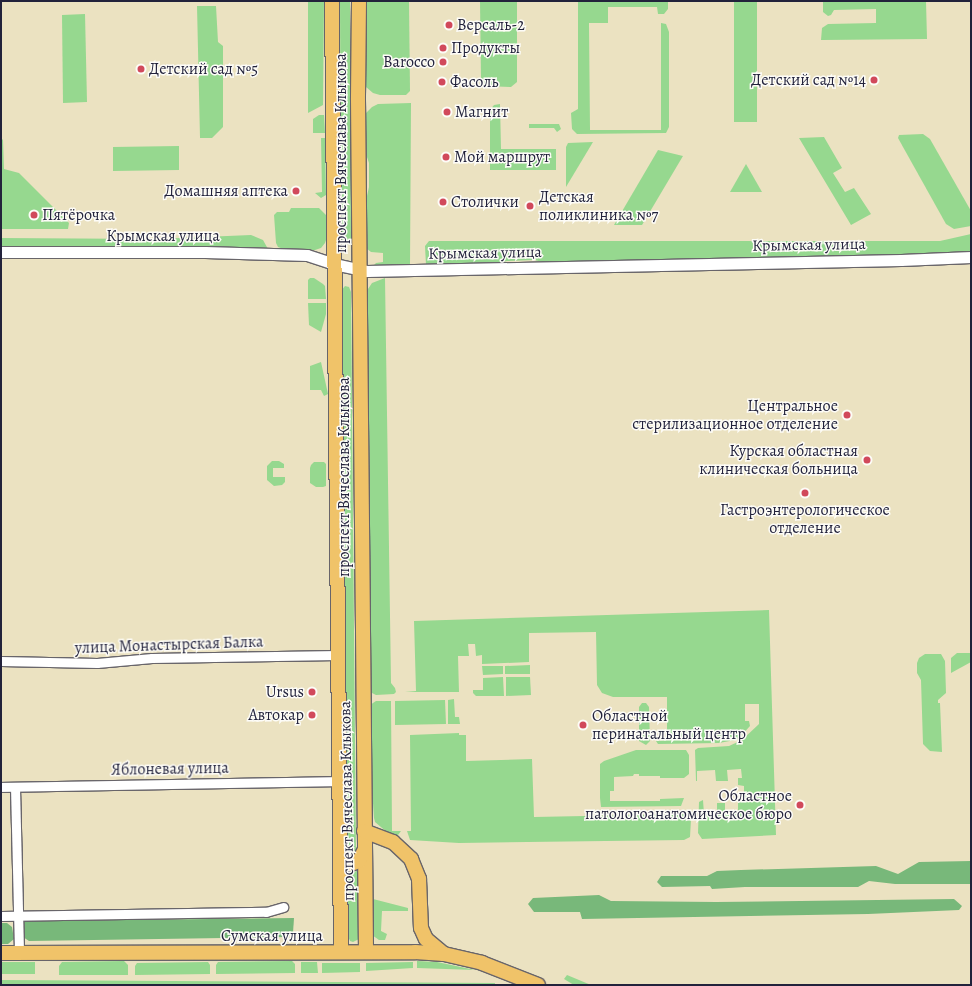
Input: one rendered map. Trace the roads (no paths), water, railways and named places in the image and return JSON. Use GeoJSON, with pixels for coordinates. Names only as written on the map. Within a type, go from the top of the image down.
{"type":"FeatureCollection","features":[{"type":"Feature","properties":{"kind":"main road","name":"проспект Вячеслава Клыкова"},"geometry":{"type":"LineString","coordinates":[[332,1],[341,952]]}},
{"type":"Feature","properties":{"kind":"main road","name":"проспект Вячеслава Клыкова"},"geometry":{"type":"LineString","coordinates":[[358,1],[359,291],[366,952]]}},
{"type":"Feature","properties":{"kind":"main road"},"geometry":{"type":"LineString","coordinates":[[334,245],[339,255],[349,257],[357,251],[359,246]]}},
{"type":"Feature","properties":{"kind":"main road"},"geometry":{"type":"LineString","coordinates":[[335,292],[339,282],[347,279],[355,282],[359,291]]}},
{"type":"Feature","properties":{"kind":"main road"},"geometry":{"type":"LineString","coordinates":[[364,831],[394,842],[411,859],[419,879],[421,928],[426,939],[444,954]]}},
{"type":"Feature","properties":{"kind":"main road"},"geometry":{"type":"LineString","coordinates":[[340,853],[342,860],[351,864],[359,861],[364,851]]}},
{"type":"Feature","properties":{"kind":"main road","name":"Сумская улица"},"geometry":{"type":"LineString","coordinates":[[1,953],[366,952],[444,954],[482,964],[538,985]]}},
{"type":"Feature","properties":{"kind":"street","name":"Крымская улица"},"geometry":{"type":"LineString","coordinates":[[1,252],[307,255],[334,264],[367,271],[774,261],[902,260],[971,256]]}},
{"type":"Feature","properties":{"kind":"street","name":"улица Монастырская Балка"},"geometry":{"type":"LineString","coordinates":[[1,661],[97,663],[152,658],[338,655]]}},
{"type":"Feature","properties":{"kind":"street","name":"Яблоневая улица"},"geometry":{"type":"LineString","coordinates":[[1,787],[339,781]]}},
{"type":"Feature","properties":{"kind":"street"},"geometry":{"type":"LineString","coordinates":[[16,787],[19,953]]}},
{"type":"Feature","properties":{"kind":"street","name":"Сумская улица"},"geometry":{"type":"LineString","coordinates":[[1,916],[266,912],[283,907]]}},
{"type":"Feature","properties":{"kind":"place","name":"Версаль-2"},"geometry":{"type":"Point","coordinates":[449,25]}},
{"type":"Feature","properties":{"kind":"place","name":"Продукты"},"geometry":{"type":"Point","coordinates":[443,48]}},
{"type":"Feature","properties":{"kind":"place","name":"Barocco"},"geometry":{"type":"Point","coordinates":[443,62]}},
{"type":"Feature","properties":{"kind":"place","name":"Детский сад №5"},"geometry":{"type":"Point","coordinates":[141,69]}},
{"type":"Feature","properties":{"kind":"place","name":"Детский сад №14"},"geometry":{"type":"Point","coordinates":[874,80]}},
{"type":"Feature","properties":{"kind":"place","name":"Фасоль"},"geometry":{"type":"Point","coordinates":[442,82]}},
{"type":"Feature","properties":{"kind":"place","name":"Магнит"},"geometry":{"type":"Point","coordinates":[447,112]}},
{"type":"Feature","properties":{"kind":"place","name":"Мой маршрут"},"geometry":{"type":"Point","coordinates":[446,157]}},
{"type":"Feature","properties":{"kind":"place","name":"Домашняя аптека"},"geometry":{"type":"Point","coordinates":[296,191]}},
{"type":"Feature","properties":{"kind":"place","name":"Столички"},"geometry":{"type":"Point","coordinates":[443,202]}},
{"type":"Feature","properties":{"kind":"place","name":"Детская поликлиника №7"},"geometry":{"type":"Point","coordinates":[530,206]}},
{"type":"Feature","properties":{"kind":"place","name":"Пятёрочка"},"geometry":{"type":"Point","coordinates":[34,215]}},
{"type":"Feature","properties":{"kind":"place","name":"Центральное стерилизационное отделение"},"geometry":{"type":"Point","coordinates":[847,415]}},
{"type":"Feature","properties":{"kind":"place","name":"Курская областная клиническая больница"},"geometry":{"type":"Point","coordinates":[867,460]}},
{"type":"Feature","properties":{"kind":"place","name":"Гастроэнтерологическое отделение"},"geometry":{"type":"Point","coordinates":[805,493]}},
{"type":"Feature","properties":{"kind":"place","name":"Ursus"},"geometry":{"type":"Point","coordinates":[312,692]}},
{"type":"Feature","properties":{"kind":"place","name":"Автокар"},"geometry":{"type":"Point","coordinates":[312,715]}},
{"type":"Feature","properties":{"kind":"place","name":"Областной перинатальный центр"},"geometry":{"type":"Point","coordinates":[583,725]}},
{"type":"Feature","properties":{"kind":"place","name":"Областное патологоанатомическое бюро"},"geometry":{"type":"Point","coordinates":[800,805]}}]}
